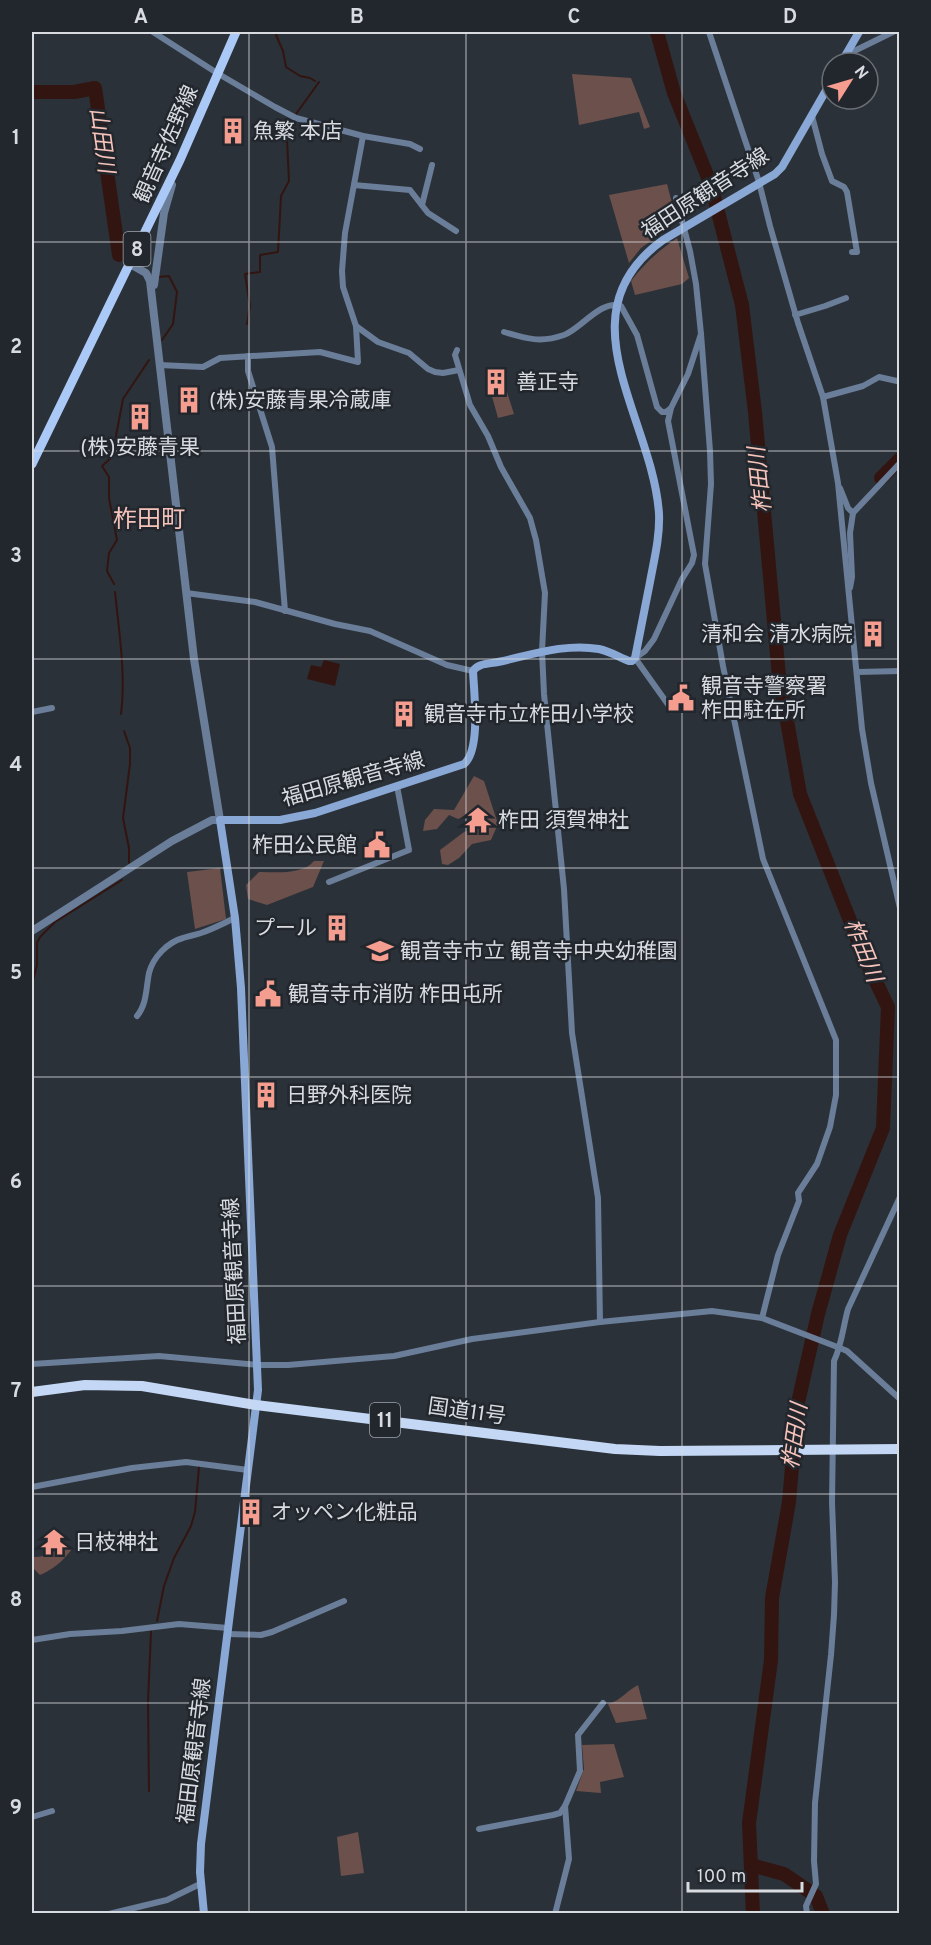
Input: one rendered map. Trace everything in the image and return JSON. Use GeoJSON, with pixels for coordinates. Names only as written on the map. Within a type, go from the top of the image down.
{"type":"FeatureCollection","features":[{"type":"Feature","properties":{"kind":"highway","name":"国道11号"},"geometry":{"type":"LineString","coordinates":[[32,1392],[67,1386],[119,1384],[142,1386],[256,1405],[615,1449],[660,1451],[900,1449]]}},
{"type":"Feature","properties":{"kind":"main road","name":"観音寺佐野線"},"geometry":{"type":"LineString","coordinates":[[32,464],[180,160],[236,32]]}},
{"type":"Feature","properties":{"kind":"main road"},"geometry":{"type":"LineString","coordinates":[[848,51],[859,32]]}},
{"type":"Feature","properties":{"kind":"main road","name":"福田原観音寺線"},"geometry":{"type":"LineString","coordinates":[[635,658],[656,553],[659,513],[651,469],[615,345],[616,305],[625,280],[646,252],[682,227],[775,174],[782,167],[820,102]]}},
{"type":"Feature","properties":{"kind":"main road"},"geometry":{"type":"LineString","coordinates":[[474,671],[479,665],[498,663],[542,651],[601,649],[629,661],[635,658]]}},
{"type":"Feature","properties":{"kind":"main road","name":"福田原観音寺線"},"geometry":{"type":"LineString","coordinates":[[204,1914],[200,1884],[201,1844],[256,1405],[258,1365],[253,1300],[241,988],[235,918],[220,819],[280,820],[315,813],[458,768],[469,760],[474,738],[474,671]]}},
{"type":"Feature","properties":{"kind":"street"},"geometry":{"type":"LineString","coordinates":[[153,32],[275,108],[296,118],[363,136],[410,144],[420,149]]}},
{"type":"Feature","properties":{"kind":"street"},"geometry":{"type":"LineString","coordinates":[[709,32],[759,182],[795,315],[823,397],[838,483],[862,729],[871,783],[900,908]]}},
{"type":"Feature","properties":{"kind":"street"},"geometry":{"type":"LineString","coordinates":[[858,51],[893,32]]}},
{"type":"Feature","properties":{"kind":"street"},"geometry":{"type":"LineString","coordinates":[[812,116],[832,181],[844,187],[847,192],[857,252],[852,252]]}},
{"type":"Feature","properties":{"kind":"street"},"geometry":{"type":"LineString","coordinates":[[159,365],[203,367],[220,358],[320,352],[358,362],[356,326],[343,287],[342,272],[345,233],[363,136]]}},
{"type":"Feature","properties":{"kind":"street"},"geometry":{"type":"LineString","coordinates":[[153,304],[155,269],[164,213],[180,160]]}},
{"type":"Feature","properties":{"kind":"street"},"geometry":{"type":"LineString","coordinates":[[422,205],[432,165]]}},
{"type":"Feature","properties":{"kind":"street"},"geometry":{"type":"LineString","coordinates":[[354,185],[410,190],[428,213],[456,231]]}},
{"type":"Feature","properties":{"kind":"street"},"geometry":{"type":"LineString","coordinates":[[676,198],[696,284],[711,484],[705,564],[723,666],[763,860],[836,1040],[836,1095],[830,1127],[817,1164],[798,1193],[799,1201],[778,1255],[762,1318]]}},
{"type":"Feature","properties":{"kind":"street"},"geometry":{"type":"LineString","coordinates":[[32,931],[172,841],[212,820],[220,819],[194,659],[150,280],[146,273],[130,264]]}},
{"type":"Feature","properties":{"kind":"street"},"geometry":{"type":"LineString","coordinates":[[795,315],[846,298]]}},
{"type":"Feature","properties":{"kind":"street"},"geometry":{"type":"LineString","coordinates":[[504,332],[530,340],[542,340],[565,334],[592,315],[616,305],[621,306],[637,335],[657,406],[662,412],[671,408]]}},
{"type":"Feature","properties":{"kind":"street"},"geometry":{"type":"LineString","coordinates":[[356,326],[378,342],[409,353],[435,372],[459,370]]}},
{"type":"Feature","properties":{"kind":"street"},"geometry":{"type":"LineString","coordinates":[[672,710],[635,658],[645,651],[654,639],[682,579],[693,563],[694,555],[668,421],[671,408],[688,374],[701,334]]}},
{"type":"Feature","properties":{"kind":"street"},"geometry":{"type":"LineString","coordinates":[[457,350],[459,370],[470,405],[530,518],[537,540],[544,593],[542,651],[550,765],[564,889],[572,1033],[598,1198],[600,1322]]}},
{"type":"Feature","properties":{"kind":"street"},"geometry":{"type":"LineString","coordinates":[[248,356],[248,371],[272,447],[285,611]]}},
{"type":"Feature","properties":{"kind":"street"},"geometry":{"type":"LineString","coordinates":[[823,397],[863,386],[879,377],[897,381]]}},
{"type":"Feature","properties":{"kind":"street"},"geometry":{"type":"LineString","coordinates":[[848,594],[852,577],[850,533],[853,513],[900,463]]}},
{"type":"Feature","properties":{"kind":"street"},"geometry":{"type":"LineString","coordinates":[[838,483],[848,508],[853,513]]}},
{"type":"Feature","properties":{"kind":"street"},"geometry":{"type":"LineString","coordinates":[[693,563],[705,564]]}},
{"type":"Feature","properties":{"kind":"street"},"geometry":{"type":"LineString","coordinates":[[186,593],[247,600],[370,631],[447,665],[474,671]]}},
{"type":"Feature","properties":{"kind":"street"},"geometry":{"type":"LineString","coordinates":[[858,672],[900,671]]}},
{"type":"Feature","properties":{"kind":"street"},"geometry":{"type":"LineString","coordinates":[[32,712],[52,708]]}},
{"type":"Feature","properties":{"kind":"street"},"geometry":{"type":"LineString","coordinates":[[329,882],[409,850],[397,786]]}},
{"type":"Feature","properties":{"kind":"street"},"geometry":{"type":"LineString","coordinates":[[137,1016],[142,1010],[154,959],[169,945],[182,938],[194,936],[235,918]]}},
{"type":"Feature","properties":{"kind":"street"},"geometry":{"type":"LineString","coordinates":[[807,1914],[806,1906],[816,1884],[815,1803],[831,1655],[834,1604],[832,1502],[834,1361],[840,1348],[848,1310],[900,1197]]}},
{"type":"Feature","properties":{"kind":"street"},"geometry":{"type":"LineString","coordinates":[[32,1364],[159,1356],[258,1365],[288,1365],[394,1356],[472,1338],[712,1311],[762,1318],[840,1348],[900,1399]]}},
{"type":"Feature","properties":{"kind":"street"},"geometry":{"type":"LineString","coordinates":[[32,1487],[132,1468],[186,1462],[248,1470]]}},
{"type":"Feature","properties":{"kind":"street"},"geometry":{"type":"LineString","coordinates":[[32,1640],[70,1634],[123,1631],[179,1624],[261,1635],[344,1601]]}},
{"type":"Feature","properties":{"kind":"street"},"geometry":{"type":"LineString","coordinates":[[479,1829],[560,1813],[580,1771],[578,1735],[603,1703]]}},
{"type":"Feature","properties":{"kind":"street"},"geometry":{"type":"LineString","coordinates":[[555,1914],[569,1858],[565,1806]]}},
{"type":"Feature","properties":{"kind":"street"},"geometry":{"type":"LineString","coordinates":[[32,1817],[52,1811]]}},
{"type":"Feature","properties":{"kind":"street"},"geometry":{"type":"LineString","coordinates":[[109,1914],[167,1900],[200,1884]]}},
{"type":"Feature","properties":{"kind":"shaded area"},"geometry":{"type":"Polygon","coordinates":[[[572,74],[631,78],[650,127],[644,129],[639,112],[579,125],[572,74]]]}},
{"type":"Feature","properties":{"kind":"shaded area"},"geometry":{"type":"Polygon","coordinates":[[[667,184],[677,222],[641,248],[629,263],[609,195],[667,184]]]}},
{"type":"Feature","properties":{"kind":"shaded area"},"geometry":{"type":"Polygon","coordinates":[[[677,238],[689,278],[682,284],[635,295],[631,281],[652,258],[677,238]]]}},
{"type":"Feature","properties":{"kind":"shaded area"},"geometry":{"type":"Polygon","coordinates":[[[506,389],[514,414],[498,418],[491,393],[506,389]]]}},
{"type":"Feature","properties":{"kind":"shaded area"},"geometry":{"type":"Polygon","coordinates":[[[324,660],[340,664],[335,686],[307,679],[311,665],[321,667],[324,660]]]}},
{"type":"Feature","properties":{"kind":"shaded area"},"geometry":{"type":"Polygon","coordinates":[[[474,776],[484,781],[498,824],[491,840],[472,844],[459,858],[448,865],[442,864],[440,850],[464,832],[477,827],[484,813],[477,812],[458,819],[449,815],[437,829],[423,831],[425,820],[434,809],[454,810],[474,776]]]}},
{"type":"Feature","properties":{"kind":"shaded area"},"geometry":{"type":"Polygon","coordinates":[[[314,861],[324,861],[313,887],[267,905],[248,899],[246,885],[259,872],[296,871],[314,861]]]}},
{"type":"Feature","properties":{"kind":"shaded area"},"geometry":{"type":"Polygon","coordinates":[[[220,868],[226,919],[195,929],[187,872],[220,868]]]}},
{"type":"Feature","properties":{"kind":"shaded area"},"geometry":{"type":"Polygon","coordinates":[[[68,1545],[72,1549],[50,1570],[40,1575],[32,1567],[32,1557],[47,1555],[68,1545]]]}},
{"type":"Feature","properties":{"kind":"shaded area"},"geometry":{"type":"Polygon","coordinates":[[[638,1685],[647,1719],[616,1723],[608,1704],[638,1685]]]}},
{"type":"Feature","properties":{"kind":"shaded area"},"geometry":{"type":"Polygon","coordinates":[[[614,1744],[624,1777],[600,1782],[601,1793],[576,1791],[584,1769],[582,1745],[614,1744]]]}},
{"type":"Feature","properties":{"kind":"shaded area"},"geometry":{"type":"Polygon","coordinates":[[[358,1832],[364,1873],[341,1876],[337,1837],[358,1832]]]}},
{"type":"Feature","properties":{"kind":"waterway"},"geometry":{"type":"LineString","coordinates":[[278,32],[276,35],[283,51],[286,67],[300,76],[315,81]]}},
{"type":"Feature","properties":{"kind":"waterway","name":"柞田川"},"geometry":{"type":"LineString","coordinates":[[657,32],[674,93],[711,185],[742,305],[755,412],[779,676],[800,794],[866,961],[888,1007],[883,1128],[840,1235],[818,1314],[797,1407],[789,1502],[772,1598],[771,1660],[749,1823],[753,1914]]}},
{"type":"Feature","properties":{"kind":"waterway"},"geometry":{"type":"LineString","coordinates":[[296,114],[319,82]]}},
{"type":"Feature","properties":{"kind":"waterway","name":"山田川"},"geometry":{"type":"LineString","coordinates":[[32,92],[74,92],[95,88],[119,255]]}},
{"type":"Feature","properties":{"kind":"waterway"},"geometry":{"type":"LineString","coordinates":[[247,324],[250,306],[245,274],[260,272],[260,255],[278,252],[281,196],[289,181],[286,119]]}},
{"type":"Feature","properties":{"kind":"waterway"},"geometry":{"type":"LineString","coordinates":[[158,277],[169,276],[177,292],[173,324],[162,340]]}},
{"type":"Feature","properties":{"kind":"waterway"},"geometry":{"type":"LineString","coordinates":[[114,584],[107,571],[109,553],[117,540],[109,498],[109,477],[102,466],[112,457],[123,399],[149,360]]}},
{"type":"Feature","properties":{"kind":"waterway"},"geometry":{"type":"LineString","coordinates":[[881,478],[900,459]]}},
{"type":"Feature","properties":{"kind":"waterway"},"geometry":{"type":"LineString","coordinates":[[115,592],[122,668],[121,714]]}},
{"type":"Feature","properties":{"kind":"waterway"},"geometry":{"type":"LineString","coordinates":[[124,731],[130,748],[123,818],[129,848],[129,863]]}},
{"type":"Feature","properties":{"kind":"waterway"},"geometry":{"type":"LineString","coordinates":[[32,984],[37,965],[37,943],[40,937],[55,922],[122,880]]}},
{"type":"Feature","properties":{"kind":"waterway"},"geometry":{"type":"LineString","coordinates":[[157,1621],[164,1586],[195,1512],[199,1467]]}},
{"type":"Feature","properties":{"kind":"waterway"},"geometry":{"type":"LineString","coordinates":[[149,1791],[148,1702],[151,1631]]}},
{"type":"Feature","properties":{"kind":"waterway"},"geometry":{"type":"LineString","coordinates":[[751,1865],[784,1874],[816,1896],[823,1914]]}},
{"type":"Feature","properties":{"kind":"place","name":"魚繁 本店"},"geometry":{"type":"Point","coordinates":[233,131]}},
{"type":"Feature","properties":{"kind":"place","name":"善正寺"},"geometry":{"type":"Point","coordinates":[496,382]}},
{"type":"Feature","properties":{"kind":"place","name":"(株)安藤青果冷蔵庫"},"geometry":{"type":"Point","coordinates":[189,400]}},
{"type":"Feature","properties":{"kind":"place","name":"(株)安藤青果"},"geometry":{"type":"Point","coordinates":[140,417]}},
{"type":"Feature","properties":{"kind":"place","name":"清和会 清水病院"},"geometry":{"type":"Point","coordinates":[873,634]}},
{"type":"Feature","properties":{"kind":"place","name":"観音寺警察署 柞田駐在所"},"geometry":{"type":"Point","coordinates":[681,698]}},
{"type":"Feature","properties":{"kind":"place","name":"観音寺市立柞田小学校"},"geometry":{"type":"Point","coordinates":[404,714]}},
{"type":"Feature","properties":{"kind":"place","name":"柞田 須賀神社"},"geometry":{"type":"Point","coordinates":[478,820]}},
{"type":"Feature","properties":{"kind":"place","name":"柞田公民館"},"geometry":{"type":"Point","coordinates":[377,845]}},
{"type":"Feature","properties":{"kind":"place","name":"プール"},"geometry":{"type":"Point","coordinates":[337,928]}},
{"type":"Feature","properties":{"kind":"place","name":"観音寺市立 観音寺中央幼稚園"},"geometry":{"type":"Point","coordinates":[380,951]}},
{"type":"Feature","properties":{"kind":"place","name":"観音寺市消防 柞田屯所"},"geometry":{"type":"Point","coordinates":[268,994]}},
{"type":"Feature","properties":{"kind":"place","name":"日野外科医院"},"geometry":{"type":"Point","coordinates":[266,1095]}},
{"type":"Feature","properties":{"kind":"place","name":"オッペン化粧品"},"geometry":{"type":"Point","coordinates":[251,1512]}},
{"type":"Feature","properties":{"kind":"place","name":"日枝神社"},"geometry":{"type":"Point","coordinates":[54,1542]}},
{"type":"Feature","properties":{"kind":"district","name":"柞田町"},"geometry":{"type":"Point","coordinates":[149,519]}}]}
